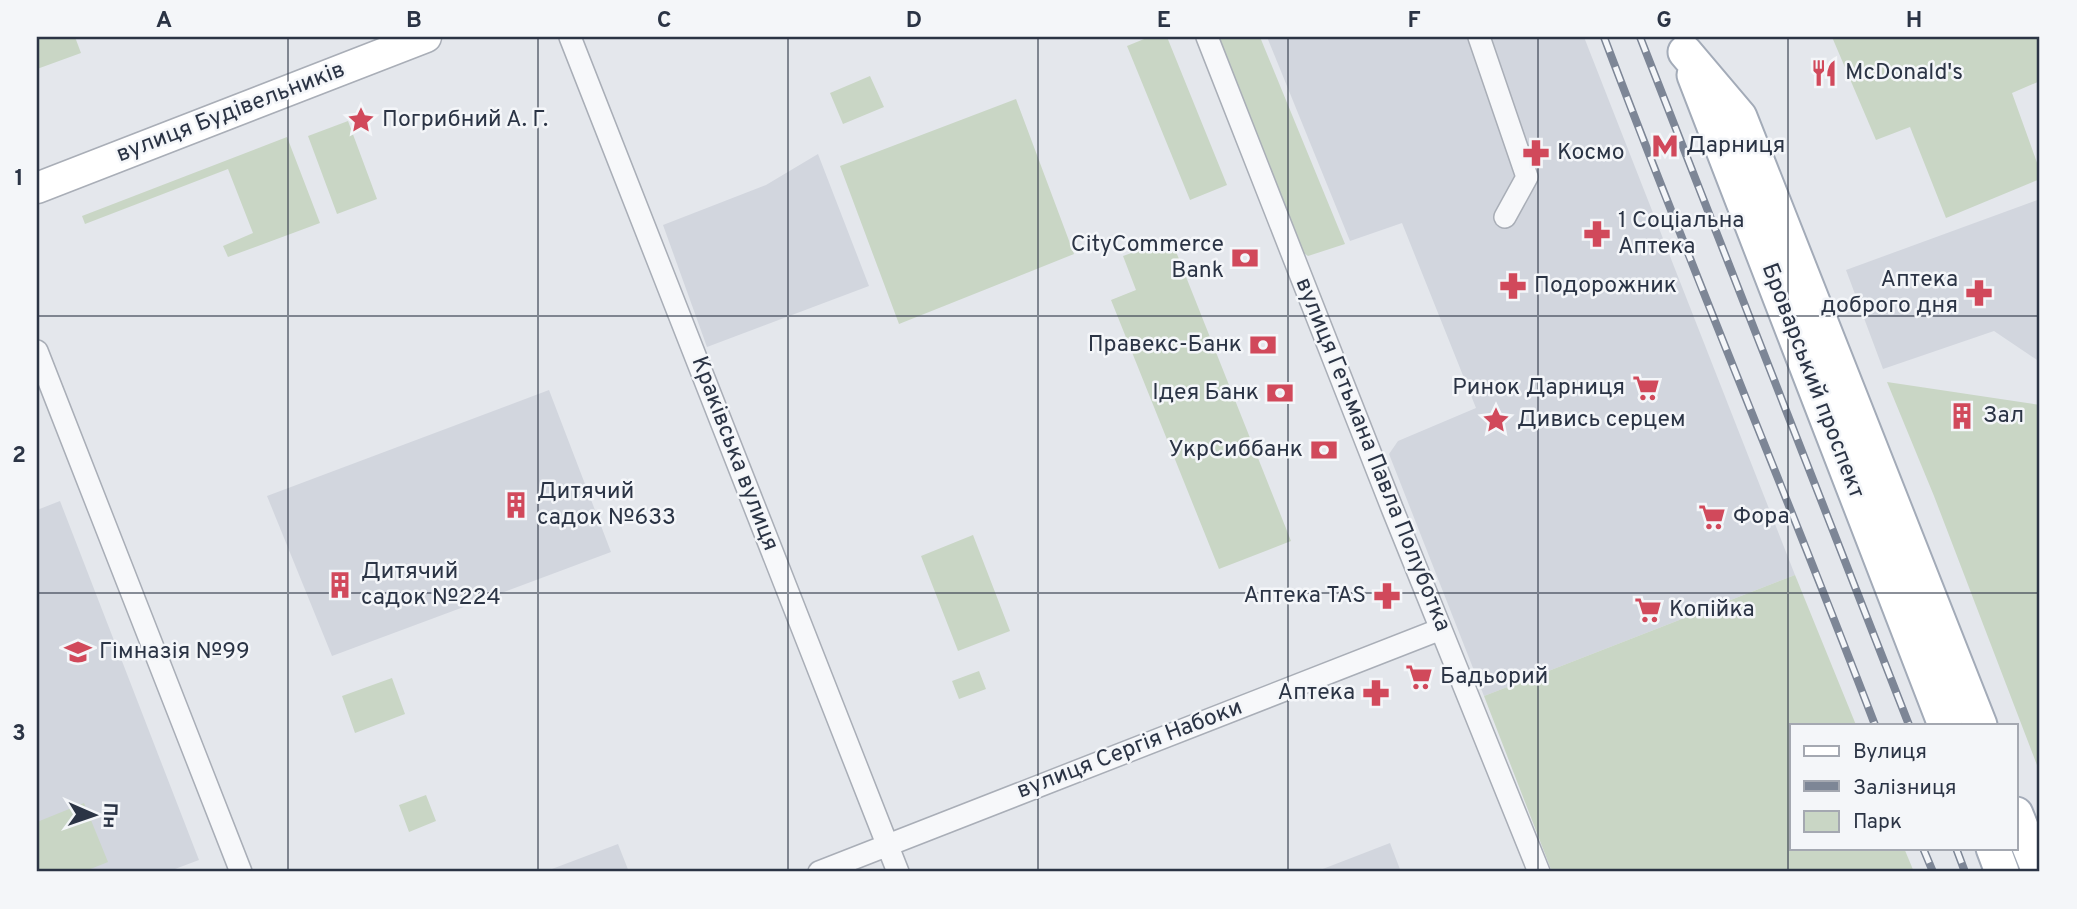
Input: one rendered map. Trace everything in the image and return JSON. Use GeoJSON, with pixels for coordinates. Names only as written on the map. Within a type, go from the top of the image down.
{"type":"FeatureCollection","features":[{"type":"Feature","properties":{"kind":"main road","name":"вулиця Будівельників"},"geometry":{"type":"LineString","coordinates":[[37,188],[426,37]]}},
{"type":"Feature","properties":{"kind":"main road","name":"Броварський проспект"},"geometry":{"type":"LineString","coordinates":[[1682,44],[1740,117],[1980,724]]}},
{"type":"Feature","properties":{"kind":"main road","name":"Броварський проспект"},"geometry":{"type":"LineString","coordinates":[[1682,44],[1945,724]]}},
{"type":"Feature","properties":{"kind":"main road"},"geometry":{"type":"LineString","coordinates":[[2018,819],[2039,872]]}},
{"type":"Feature","properties":{"kind":"main road"},"geometry":{"type":"LineString","coordinates":[[1994,850],[2002,872]]}},
{"type":"Feature","properties":{"kind":"street","name":"Краківська вулиця"},"geometry":{"type":"LineString","coordinates":[[570,37],[898,872]]}},
{"type":"Feature","properties":{"kind":"street","name":"вулиця Гетьмана Павла Полуботка"},"geometry":{"type":"LineString","coordinates":[[1207,37],[1539,872]]}},
{"type":"Feature","properties":{"kind":"street"},"geometry":{"type":"LineString","coordinates":[[1479,37],[1527,177],[1505,217]]}},
{"type":"Feature","properties":{"kind":"street"},"geometry":{"type":"LineString","coordinates":[[37,351],[241,872]]}},
{"type":"Feature","properties":{"kind":"street","name":"вулиця Сергія Набоки"},"geometry":{"type":"LineString","coordinates":[[818,872],[1441,629]]}},
{"type":"Feature","properties":{"kind":"shaded area"},"geometry":{"type":"Polygon","coordinates":[[[1267,37],[1584,37],[1795,575],[1484,696],[1389,454],[1398,441],[1476,408],[1402,223],[1350,241],[1267,37]]]}},
{"type":"Feature","properties":{"kind":"shaded area"},"geometry":{"type":"Polygon","coordinates":[[[818,154],[869,286],[707,347],[663,225],[766,185],[818,154]]]}},
{"type":"Feature","properties":{"kind":"shaded area"},"geometry":{"type":"Polygon","coordinates":[[[2040,199],[2040,362],[1994,331],[1883,369],[1846,270],[2040,199]]]}},
{"type":"Feature","properties":{"kind":"shaded area"},"geometry":{"type":"Polygon","coordinates":[[[549,390],[611,552],[332,656],[267,496],[549,390]]]}},
{"type":"Feature","properties":{"kind":"shaded area","name":"Гімназія №99"},"geometry":{"type":"Polygon","coordinates":[[[60,501],[199,860],[167,872],[37,872],[37,510],[60,501]]]}},
{"type":"Feature","properties":{"kind":"shaded area"},"geometry":{"type":"Polygon","coordinates":[[[1390,843],[1401,872],[1315,872],[1390,843]]]}},
{"type":"Feature","properties":{"kind":"shaded area"},"geometry":{"type":"Polygon","coordinates":[[[618,844],[629,872],[544,872],[618,844]]]}},
{"type":"Feature","properties":{"kind":"green space"},"geometry":{"type":"Polygon","coordinates":[[[37,37],[75,37],[81,53],[37,69],[37,37]]]}},
{"type":"Feature","properties":{"kind":"green space"},"geometry":{"type":"Polygon","coordinates":[[[1149,37],[1167,37],[1227,185],[1190,200],[1127,46],[1149,37]]]}},
{"type":"Feature","properties":{"kind":"green space"},"geometry":{"type":"Polygon","coordinates":[[[1218,37],[1260,37],[1345,244],[1308,256],[1301,251],[1218,37]]]}},
{"type":"Feature","properties":{"kind":"green space"},"geometry":{"type":"Polygon","coordinates":[[[1832,37],[2040,37],[2040,81],[2012,93],[2040,171],[2040,179],[1946,218],[1910,127],[1876,140],[1832,37]]]}},
{"type":"Feature","properties":{"kind":"green space"},"geometry":{"type":"Polygon","coordinates":[[[870,76],[884,107],[843,124],[830,93],[870,76]]]}},
{"type":"Feature","properties":{"kind":"green space"},"geometry":{"type":"Polygon","coordinates":[[[1016,99],[1074,254],[899,324],[840,166],[1016,99]]]}},
{"type":"Feature","properties":{"kind":"green space"},"geometry":{"type":"Polygon","coordinates":[[[348,121],[377,199],[337,214],[308,136],[348,121]]]}},
{"type":"Feature","properties":{"kind":"green space"},"geometry":{"type":"Polygon","coordinates":[[[287,137],[320,223],[228,257],[223,246],[253,233],[228,169],[85,224],[82,216],[287,137]]]}},
{"type":"Feature","properties":{"kind":"green space"},"geometry":{"type":"Polygon","coordinates":[[[1171,239],[1291,541],[1219,569],[1111,300],[1136,290],[1123,256],[1171,239]]]}},
{"type":"Feature","properties":{"kind":"green space"},"geometry":{"type":"Polygon","coordinates":[[[1887,382],[2040,405],[2040,773],[1934,496],[1887,382]]]}},
{"type":"Feature","properties":{"kind":"green space"},"geometry":{"type":"Polygon","coordinates":[[[973,535],[1010,631],[958,651],[921,556],[973,535]]]}},
{"type":"Feature","properties":{"kind":"green space"},"geometry":{"type":"Polygon","coordinates":[[[1795,575],[1856,724],[1790,724],[1790,850],[1905,850],[1914,872],[1552,872],[1484,696],[1795,575]]]}},
{"type":"Feature","properties":{"kind":"green space"},"geometry":{"type":"Polygon","coordinates":[[[979,671],[986,689],[959,699],[952,681],[979,671]]]}},
{"type":"Feature","properties":{"kind":"green space"},"geometry":{"type":"Polygon","coordinates":[[[392,678],[405,714],[355,733],[342,696],[392,678]]]}},
{"type":"Feature","properties":{"kind":"green space"},"geometry":{"type":"Polygon","coordinates":[[[426,795],[436,821],[409,832],[399,805],[426,795]]]}},
{"type":"Feature","properties":{"kind":"green space"},"geometry":{"type":"Polygon","coordinates":[[[84,803],[108,862],[83,872],[37,872],[37,822],[84,803]]]}},
{"type":"Feature","properties":{"kind":"railway"},"geometry":{"type":"LineString","coordinates":[[1604,37],[1875,724]]}},
{"type":"Feature","properties":{"kind":"railway"},"geometry":{"type":"LineString","coordinates":[[1640,37],[1909,724]]}},
{"type":"Feature","properties":{"kind":"railway"},"geometry":{"type":"LineString","coordinates":[[1924,850],[1933,872]]}},
{"type":"Feature","properties":{"kind":"railway"},"geometry":{"type":"LineString","coordinates":[[1957,850],[1965,872]]}},
{"type":"Feature","properties":{"kind":"place","name":"McDonald's"},"geometry":{"type":"Point","coordinates":[1824,73]}},
{"type":"Feature","properties":{"kind":"place","name":"Погрибний А. Г."},"geometry":{"type":"Point","coordinates":[361,120]}},
{"type":"Feature","properties":{"kind":"place","name":"Дарниця"},"geometry":{"type":"Point","coordinates":[1665,146]}},
{"type":"Feature","properties":{"kind":"place","name":"Космо"},"geometry":{"type":"Point","coordinates":[1536,153]}},
{"type":"Feature","properties":{"kind":"place","name":"1 Соціальна Аптека"},"geometry":{"type":"Point","coordinates":[1597,234]}},
{"type":"Feature","properties":{"kind":"place","name":"CityCommerce Bank"},"geometry":{"type":"Point","coordinates":[1245,258]}},
{"type":"Feature","properties":{"kind":"place","name":"Подорожник"},"geometry":{"type":"Point","coordinates":[1513,286]}},
{"type":"Feature","properties":{"kind":"place","name":"Аптека доброго дня"},"geometry":{"type":"Point","coordinates":[1979,293]}},
{"type":"Feature","properties":{"kind":"place","name":"Правекс-Банк"},"geometry":{"type":"Point","coordinates":[1263,345]}},
{"type":"Feature","properties":{"kind":"place","name":"Ринок Дарниця"},"geometry":{"type":"Point","coordinates":[1646,388]}},
{"type":"Feature","properties":{"kind":"place","name":"Ідея Банк"},"geometry":{"type":"Point","coordinates":[1280,393]}},
{"type":"Feature","properties":{"kind":"place","name":"Зал"},"geometry":{"type":"Point","coordinates":[1962,416]}},
{"type":"Feature","properties":{"kind":"place","name":"Дивись серцем"},"geometry":{"type":"Point","coordinates":[1496,420]}},
{"type":"Feature","properties":{"kind":"place","name":"УкрСиббанк"},"geometry":{"type":"Point","coordinates":[1324,450]}},
{"type":"Feature","properties":{"kind":"place","name":"Дитячий садок №633"},"geometry":{"type":"Point","coordinates":[516,505]}},
{"type":"Feature","properties":{"kind":"place","name":"Фора"},"geometry":{"type":"Point","coordinates":[1712,517]}},
{"type":"Feature","properties":{"kind":"place","name":"Дитячий садок №224"},"geometry":{"type":"Point","coordinates":[340,585]}},
{"type":"Feature","properties":{"kind":"place","name":"Аптека TAS"},"geometry":{"type":"Point","coordinates":[1387,596]}},
{"type":"Feature","properties":{"kind":"place","name":"Копійка"},"geometry":{"type":"Point","coordinates":[1648,610]}},
{"type":"Feature","properties":{"kind":"place","name":"Гімназія №99"},"geometry":{"type":"Point","coordinates":[78,652]}},
{"type":"Feature","properties":{"kind":"place","name":"Бадьорий"},"geometry":{"type":"Point","coordinates":[1419,677]}},
{"type":"Feature","properties":{"kind":"place","name":"Аптека"},"geometry":{"type":"Point","coordinates":[1376,693]}}]}
